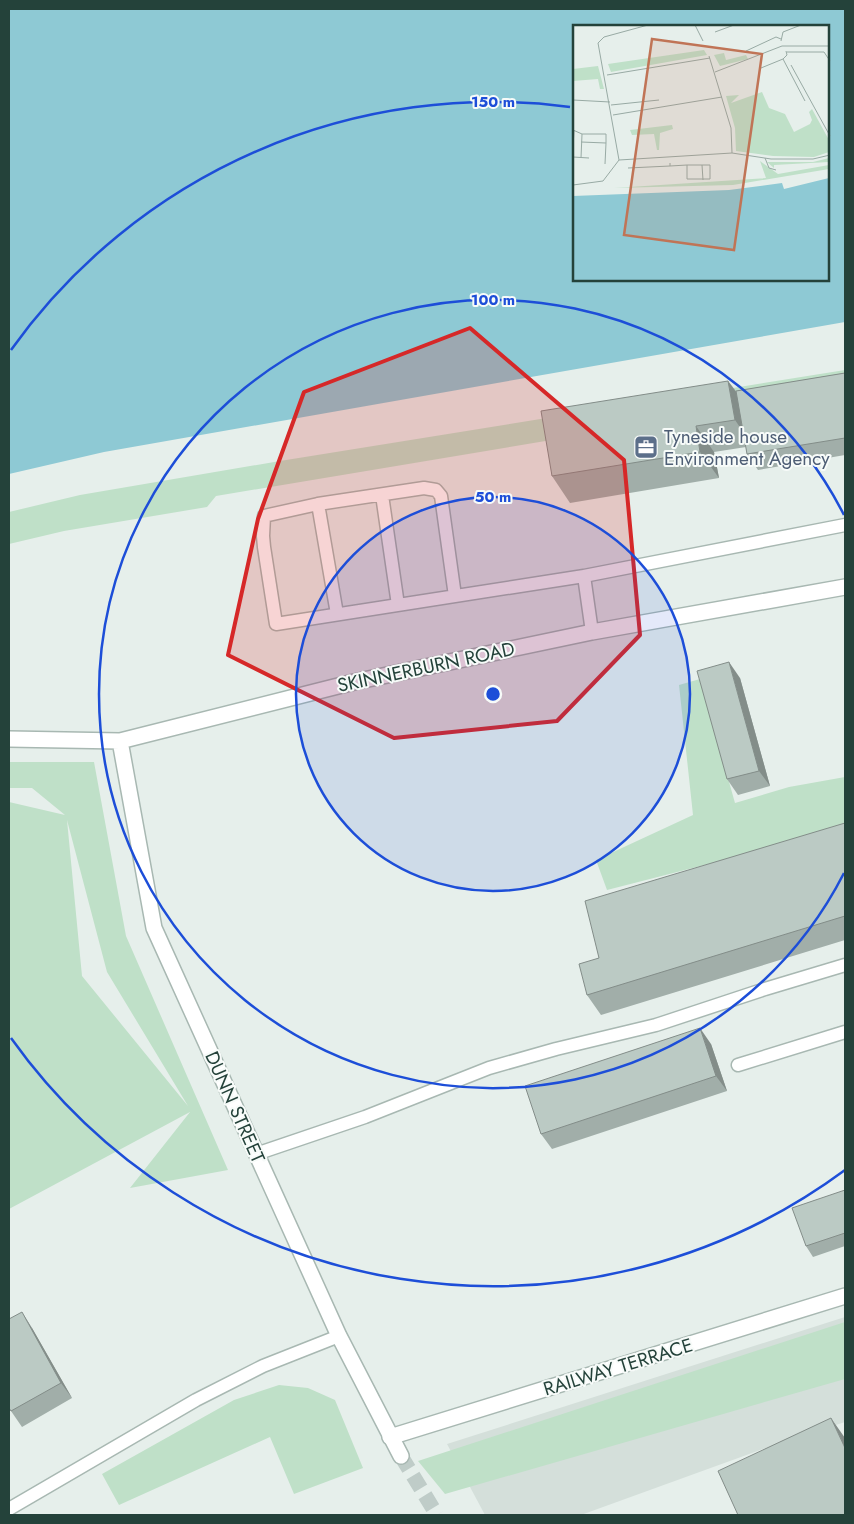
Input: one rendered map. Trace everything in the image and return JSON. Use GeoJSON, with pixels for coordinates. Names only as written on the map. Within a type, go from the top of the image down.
{"type":"FeatureCollection","features":[{"type":"Feature","properties":{"kind":"street","name":"SKINNERBURN ROAD"},"geometry":{"type":"LineString","coordinates":[[9,738],[120,741],[354,682],[592,632],[845,587]]}},
{"type":"Feature","properties":{"kind":"street","name":"DUNN STREET"},"geometry":{"type":"LineString","coordinates":[[120,741],[154,928],[339,1336],[390,1438],[401,1456]]}},
{"type":"Feature","properties":{"kind":"street","name":"RAILWAY TERRACE"},"geometry":{"type":"LineString","coordinates":[[390,1438],[845,1296]]}},
{"type":"Feature","properties":{"kind":"lane"},"geometry":{"type":"LineString","coordinates":[[456,596],[441,496],[436,490],[424,488],[318,504],[264,516],[264,547],[276,624],[337,614],[398,605],[456,596],[584,576],[845,525]]}},
{"type":"Feature","properties":{"kind":"lane"},"geometry":{"type":"LineString","coordinates":[[382,495],[398,605]]}},
{"type":"Feature","properties":{"kind":"lane"},"geometry":{"type":"LineString","coordinates":[[318,504],[337,614]]}},
{"type":"Feature","properties":{"kind":"lane"},"geometry":{"type":"LineString","coordinates":[[584,576],[592,632]]}},
{"type":"Feature","properties":{"kind":"lane"},"geometry":{"type":"LineString","coordinates":[[256,1154],[365,1117],[489,1068],[556,1049],[656,1025],[845,965]]}},
{"type":"Feature","properties":{"kind":"lane"},"geometry":{"type":"LineString","coordinates":[[738,1065],[845,1032]]}},
{"type":"Feature","properties":{"kind":"lane"},"geometry":{"type":"LineString","coordinates":[[9,1509],[196,1400],[263,1366],[339,1336]]}},
{"type":"Feature","properties":{"kind":"highlighted area"},"geometry":{"type":"Polygon","coordinates":[[[470,328],[624,460],[640,635],[557,721],[394,738],[228,655],[258,519],[304,392],[470,328]]]}},
{"type":"Feature","properties":{"kind":"shaded area"},"geometry":{"type":"Polygon","coordinates":[[[845,1317],[845,1422],[763,1449],[581,1515],[485,1515],[447,1444],[845,1317]]]}},
{"type":"Feature","properties":{"kind":"green space"},"geometry":{"type":"Polygon","coordinates":[[[845,370],[845,391],[216,496],[207,507],[64,531],[9,544],[9,512],[80,495],[845,370]]]}},
{"type":"Feature","properties":{"kind":"green space"},"geometry":{"type":"Polygon","coordinates":[[[700,679],[735,803],[789,787],[845,777],[845,829],[607,890],[596,860],[693,815],[679,685],[700,679]]]}},
{"type":"Feature","properties":{"kind":"green space"},"geometry":{"type":"Polygon","coordinates":[[[9,762],[94,762],[126,936],[228,1170],[130,1188],[190,1112],[9,1209],[9,802],[65,815],[32,788],[9,788],[9,762]],[[67,820],[82,976],[188,1106],[107,972],[67,820]]]}},
{"type":"Feature","properties":{"kind":"green space"},"geometry":{"type":"Polygon","coordinates":[[[845,1322],[845,1379],[445,1494],[418,1461],[845,1322]]]}},
{"type":"Feature","properties":{"kind":"green space"},"geometry":{"type":"Polygon","coordinates":[[[279,1385],[308,1388],[335,1400],[363,1468],[294,1494],[270,1437],[119,1505],[102,1474],[234,1400],[279,1385]]]}},
{"type":"Feature","properties":{"kind":"water"},"geometry":{"type":"Polygon","coordinates":[[[9,9],[845,9],[845,322],[104,452],[9,474],[9,9]]]}},
{"type":"Feature","properties":{"kind":"building"},"geometry":{"type":"Polygon","coordinates":[[[845,373],[845,438],[747,454],[736,391],[845,373]]]}},
{"type":"Feature","properties":{"kind":"building"},"geometry":{"type":"Polygon","coordinates":[[[728,381],[735,420],[696,426],[700,452],[552,476],[541,411],[728,381]]]}},
{"type":"Feature","properties":{"kind":"building"},"geometry":{"type":"Polygon","coordinates":[[[729,662],[759,771],[727,779],[697,671],[729,662]]]}},
{"type":"Feature","properties":{"kind":"building"},"geometry":{"type":"Polygon","coordinates":[[[845,823],[845,916],[587,995],[579,964],[599,958],[585,901],[845,823]]]}},
{"type":"Feature","properties":{"kind":"building"},"geometry":{"type":"Polygon","coordinates":[[[700,1028],[716,1076],[541,1134],[525,1086],[700,1028]]]}},
{"type":"Feature","properties":{"kind":"building"},"geometry":{"type":"Polygon","coordinates":[[[845,1190],[845,1233],[806,1246],[792,1208],[845,1190]]]}},
{"type":"Feature","properties":{"kind":"building"},"geometry":{"type":"Polygon","coordinates":[[[22,1312],[61,1383],[11,1411],[9,1408],[9,1319],[22,1312]]]}},
{"type":"Feature","properties":{"kind":"building"},"geometry":{"type":"Polygon","coordinates":[[[831,1418],[845,1448],[845,1515],[738,1515],[718,1471],[831,1418]]]}},
{"type":"Feature","properties":{"kind":"tunnel"},"geometry":{"type":"LineString","coordinates":[[401,1456],[437,1515]]}},
{"type":"Feature","properties":{"kind":"place","name":"Tyneside house Environment Agency"},"geometry":{"type":"Point","coordinates":[646,447]}}]}
